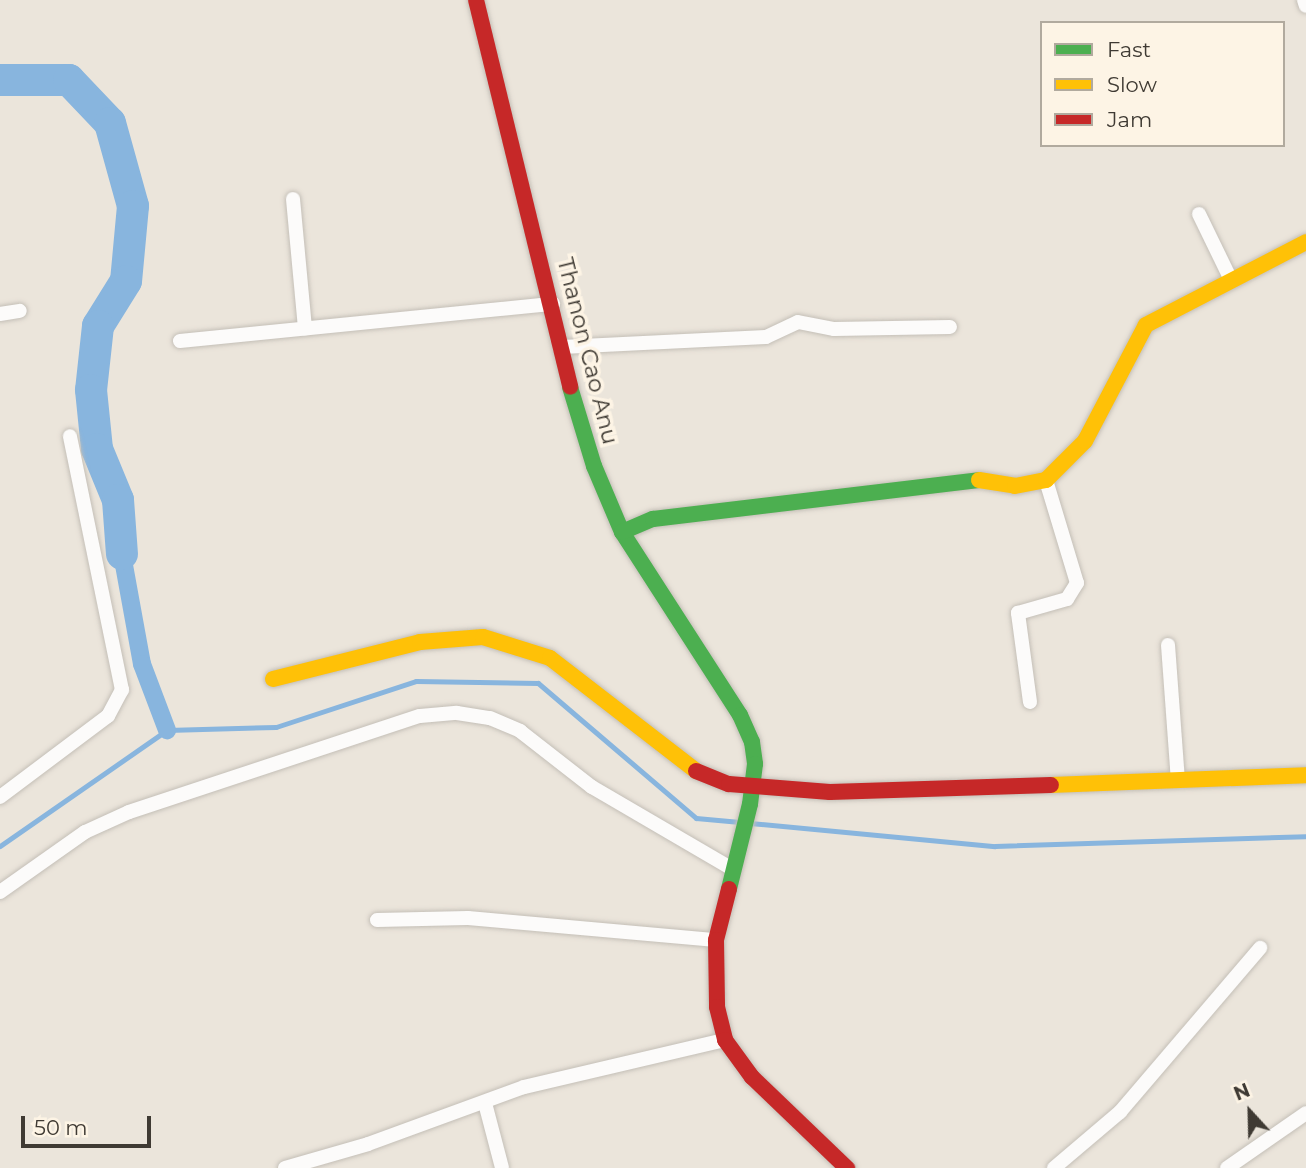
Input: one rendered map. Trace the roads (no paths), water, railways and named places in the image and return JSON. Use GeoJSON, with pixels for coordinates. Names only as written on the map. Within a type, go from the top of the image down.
{"type":"FeatureCollection","features":[{"type":"Feature","properties":{"kind":"street","name":"Thanon Cao Anu"},"geometry":{"type":"LineString","coordinates":[[476,0],[553,304],[575,408],[622,531],[740,715],[752,743],[753,786],[734,870]]}},
{"type":"Feature","properties":{"kind":"street"},"geometry":{"type":"LineString","coordinates":[[1304,0],[1306,6]]}},
{"type":"Feature","properties":{"kind":"street"},"geometry":{"type":"LineString","coordinates":[[293,199],[305,328]]}},
{"type":"Feature","properties":{"kind":"street"},"geometry":{"type":"LineString","coordinates":[[1199,214],[1231,279]]}},
{"type":"Feature","properties":{"kind":"street"},"geometry":{"type":"LineString","coordinates":[[622,531],[653,519],[983,480],[1015,486],[1046,480],[1085,441],[1140,331],[1231,279],[1306,242]]}},
{"type":"Feature","properties":{"kind":"street"},"geometry":{"type":"LineString","coordinates":[[180,341],[553,304]]}},
{"type":"Feature","properties":{"kind":"street"},"geometry":{"type":"LineString","coordinates":[[0,314],[20,311]]}},
{"type":"Feature","properties":{"kind":"street"},"geometry":{"type":"LineString","coordinates":[[562,347],[766,337],[798,321],[834,329],[950,327]]}},
{"type":"Feature","properties":{"kind":"street"},"geometry":{"type":"LineString","coordinates":[[0,797],[108,716],[122,690],[70,436]]}},
{"type":"Feature","properties":{"kind":"street"},"geometry":{"type":"LineString","coordinates":[[1030,702],[1018,614],[1067,599],[1077,583],[1046,480]]}},
{"type":"Feature","properties":{"kind":"street"},"geometry":{"type":"LineString","coordinates":[[273,678],[420,642],[483,637],[550,658],[674,758],[710,780],[753,786],[890,791],[1306,775]]}},
{"type":"Feature","properties":{"kind":"street"},"geometry":{"type":"LineString","coordinates":[[1168,646],[1178,780]]}},
{"type":"Feature","properties":{"kind":"street"},"geometry":{"type":"LineString","coordinates":[[0,892],[85,832],[130,812],[420,716],[457,713],[490,718],[520,731],[592,787],[734,870],[716,940],[717,1007],[725,1040],[752,1077],[847,1168]]}},
{"type":"Feature","properties":{"kind":"street"},"geometry":{"type":"LineString","coordinates":[[376,920],[468,918],[716,940]]}},
{"type":"Feature","properties":{"kind":"street"},"geometry":{"type":"LineString","coordinates":[[1054,1168],[1120,1112],[1260,948]]}},
{"type":"Feature","properties":{"kind":"street"},"geometry":{"type":"LineString","coordinates":[[285,1168],[524,1087],[725,1040]]}},
{"type":"Feature","properties":{"kind":"street"},"geometry":{"type":"LineString","coordinates":[[485,1102],[502,1168]]}},
{"type":"Feature","properties":{"kind":"street"},"geometry":{"type":"LineString","coordinates":[[1227,1168],[1306,1113]]}},
{"type":"Feature","properties":{"kind":"waterway"},"geometry":{"type":"LineString","coordinates":[[0,80],[69,80],[110,123],[133,206],[126,281],[98,326],[91,390],[97,449],[118,500],[122,554]]}},
{"type":"Feature","properties":{"kind":"waterway"},"geometry":{"type":"LineString","coordinates":[[122,554],[142,664],[167,730]]}},
{"type":"Feature","properties":{"kind":"waterway"},"geometry":{"type":"LineString","coordinates":[[0,846],[167,730],[276,727],[416,681],[538,683],[696,818],[740,822]]}},
{"type":"Feature","properties":{"kind":"waterway"},"geometry":{"type":"LineString","coordinates":[[750,823],[995,846],[1306,836]]}}]}
